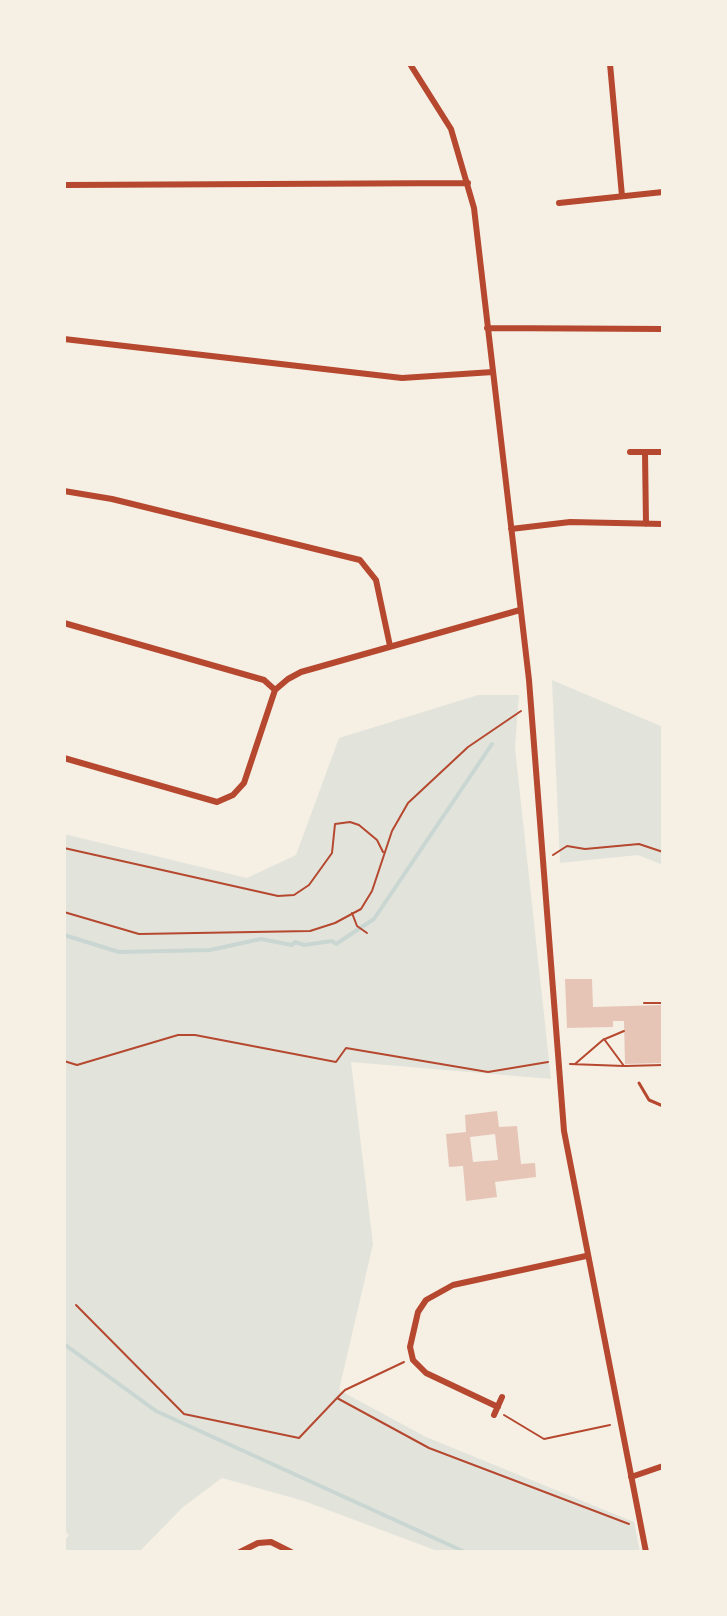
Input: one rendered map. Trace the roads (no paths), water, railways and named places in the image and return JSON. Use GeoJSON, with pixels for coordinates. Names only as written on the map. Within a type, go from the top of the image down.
{"type":"FeatureCollection","features":[{"type":"Feature","properties":{"kind":"street"},"geometry":{"type":"LineString","coordinates":[[410,64],[451,129],[468,183],[531,696],[564,1131],[646,1552]]}},
{"type":"Feature","properties":{"kind":"street"},"geometry":{"type":"LineString","coordinates":[[610,64],[622,196]]}},
{"type":"Feature","properties":{"kind":"street"},"geometry":{"type":"LineString","coordinates":[[64,185],[468,183]]}},
{"type":"Feature","properties":{"kind":"street"},"geometry":{"type":"LineString","coordinates":[[559,203],[663,192]]}},
{"type":"Feature","properties":{"kind":"street"},"geometry":{"type":"LineString","coordinates":[[487,328],[663,329]]}},
{"type":"Feature","properties":{"kind":"street"},"geometry":{"type":"LineString","coordinates":[[64,339],[402,378],[493,372]]}},
{"type":"Feature","properties":{"kind":"street"},"geometry":{"type":"LineString","coordinates":[[630,452],[661,452]]}},
{"type":"Feature","properties":{"kind":"street"},"geometry":{"type":"LineString","coordinates":[[645,452],[646,524]]}},
{"type":"Feature","properties":{"kind":"street"},"geometry":{"type":"LineString","coordinates":[[64,491],[112,499],[360,560],[376,580],[390,646]]}},
{"type":"Feature","properties":{"kind":"street"},"geometry":{"type":"LineString","coordinates":[[511,529],[570,522],[663,524]]}},
{"type":"Feature","properties":{"kind":"street"},"geometry":{"type":"LineString","coordinates":[[64,758],[217,802],[233,795],[244,783],[275,690],[301,672],[520,610]]}},
{"type":"Feature","properties":{"kind":"street"},"geometry":{"type":"LineString","coordinates":[[64,623],[264,680],[275,690]]}},
{"type":"Feature","properties":{"kind":"street"},"geometry":{"type":"LineString","coordinates":[[502,1397],[496,1411],[426,1373],[413,1360],[410,1347],[418,1312],[438,1290],[586,1256]]}},
{"type":"Feature","properties":{"kind":"street"},"geometry":{"type":"LineString","coordinates":[[631,1477],[663,1466]]}},
{"type":"Feature","properties":{"kind":"street"},"geometry":{"type":"LineString","coordinates":[[240,1552],[258,1543],[271,1542],[291,1552]]}},
{"type":"Feature","properties":{"kind":"lane"},"geometry":{"type":"LineString","coordinates":[[639,1083],[649,1100],[663,1106]]}},
{"type":"Feature","properties":{"kind":"waterway"},"geometry":{"type":"LineString","coordinates":[[64,935],[119,952],[210,950],[261,939],[292,945],[295,942],[304,945],[332,941],[336,944],[374,919],[492,744]]}},
{"type":"Feature","properties":{"kind":"waterway"},"geometry":{"type":"LineString","coordinates":[[64,1344],[156,1411],[465,1552]]}}]}
